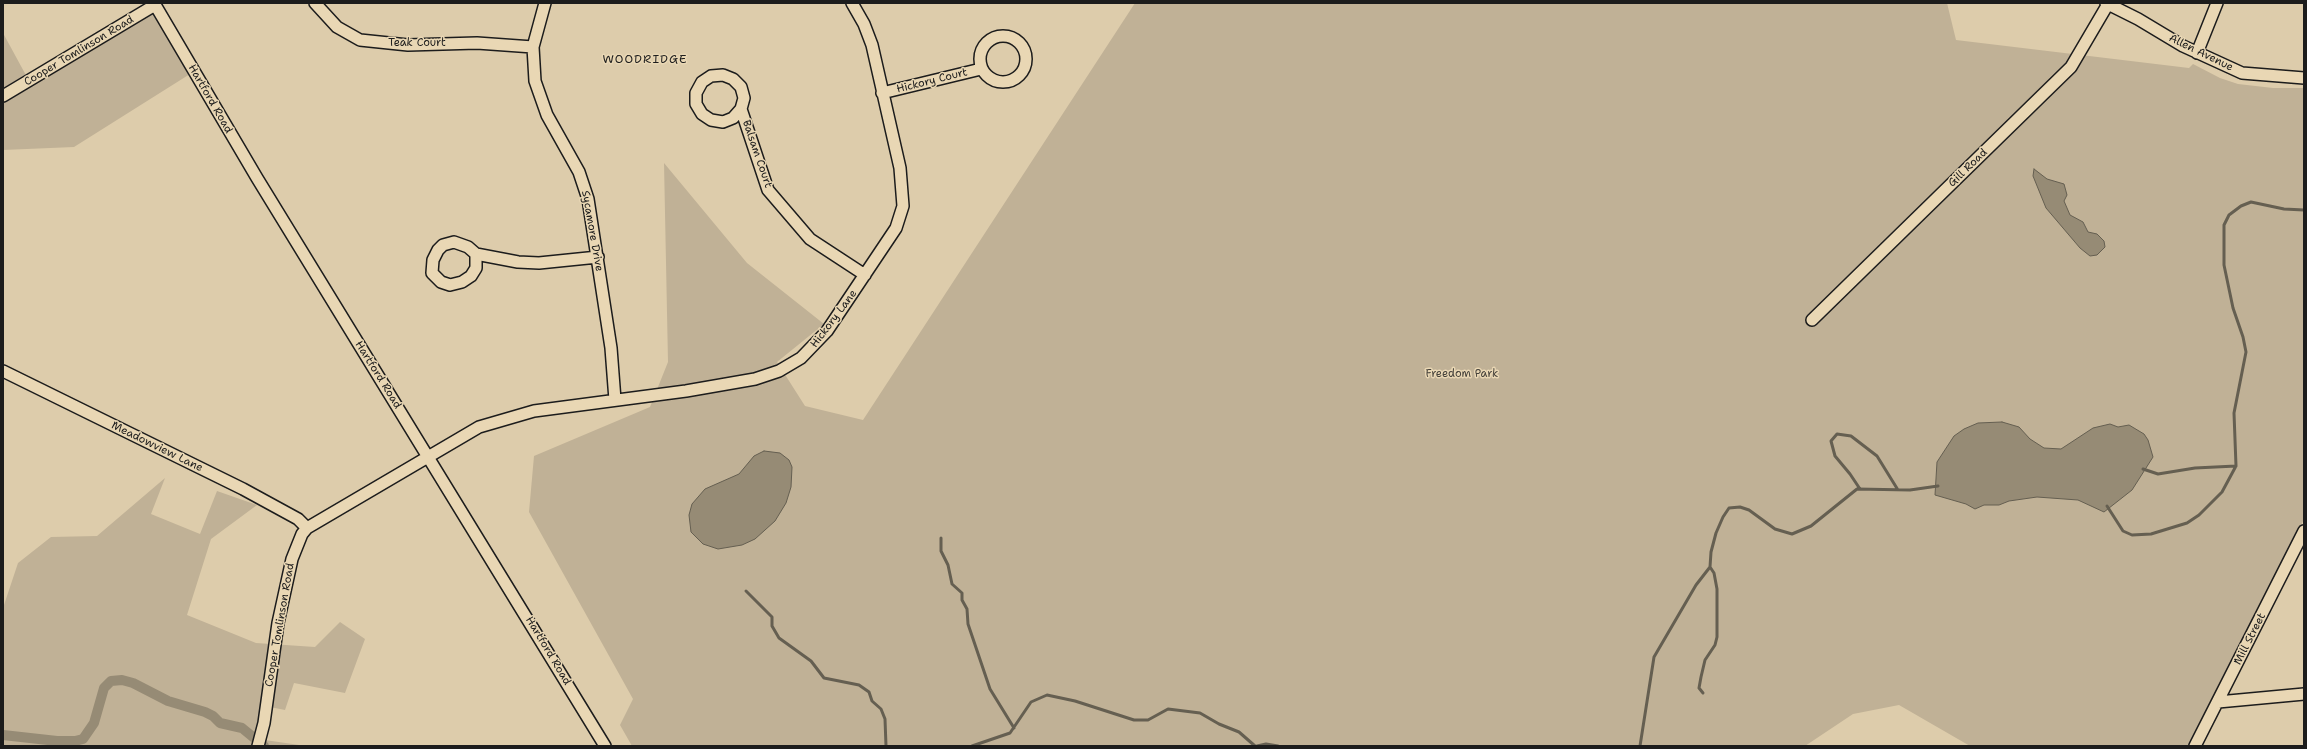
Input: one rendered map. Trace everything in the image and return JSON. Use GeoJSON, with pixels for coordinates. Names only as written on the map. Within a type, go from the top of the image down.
{"type":"FeatureCollection","features":[{"type":"Feature","properties":{"kind":"street","name":"Teak Court"},"geometry":{"type":"LineString","coordinates":[[315,3],[336,27],[360,40],[408,45],[477,43],[533,47]]}},
{"type":"Feature","properties":{"kind":"street","name":"Sycamore Drive"},"geometry":{"type":"LineString","coordinates":[[545,3],[533,47],[533,69],[538,92],[548,115],[573,159],[584,185],[598,257],[613,361],[615,400]]}},
{"type":"Feature","properties":{"kind":"street","name":"Hickory Lane"},"geometry":{"type":"LineString","coordinates":[[429,457],[479,426],[508,416],[741,382],[779,371],[801,358],[814,346],[865,276],[896,228],[903,206],[900,168],[868,35],[852,3]]}},
{"type":"Feature","properties":{"kind":"street"},"geometry":{"type":"LineString","coordinates":[[2197,53],[2217,3]]}},
{"type":"Feature","properties":{"kind":"street","name":"Cooper Tomlinson Road"},"geometry":{"type":"LineString","coordinates":[[3,96],[154,4]]}},
{"type":"Feature","properties":{"kind":"street","name":"Hartford Road"},"geometry":{"type":"LineString","coordinates":[[154,4],[257,178],[605,746]]}},
{"type":"Feature","properties":{"kind":"street","name":"Allen Avenue"},"geometry":{"type":"LineString","coordinates":[[2107,4],[2197,53],[2242,72],[2304,78]]}},
{"type":"Feature","properties":{"kind":"street","name":"Gill Road"},"geometry":{"type":"LineString","coordinates":[[1812,320],[2071,67],[2107,4]]}},
{"type":"Feature","properties":{"kind":"street","name":"Hickory Court"},"geometry":{"type":"LineString","coordinates":[[996,37],[1009,37],[1015,40],[1020,44],[1026,56],[1024,69],[1015,79],[1003,82],[990,79],[981,69],[980,56],[985,44],[996,37]]}},
{"type":"Feature","properties":{"kind":"street","name":"Hickory Court"},"geometry":{"type":"LineString","coordinates":[[882,93],[981,69]]}},
{"type":"Feature","properties":{"kind":"street","name":"Balsam Court"},"geometry":{"type":"LineString","coordinates":[[741,109],[733,118],[723,122],[711,120],[702,114],[696,104],[696,93],[702,82],[711,76],[722,75],[733,79],[741,87],[744,98],[741,109],[768,190],[810,239],[865,276]]}},
{"type":"Feature","properties":{"kind":"street"},"geometry":{"type":"LineString","coordinates":[[476,254],[528,263],[598,257]]}},
{"type":"Feature","properties":{"kind":"street","name":"Meadowview Lane"},"geometry":{"type":"LineString","coordinates":[[3,371],[243,489],[298,519],[307,528]]}},
{"type":"Feature","properties":{"kind":"street"},"geometry":{"type":"LineString","coordinates":[[307,528],[429,457]]}},
{"type":"Feature","properties":{"kind":"street","name":"Cooper Tomlinson Road"},"geometry":{"type":"LineString","coordinates":[[258,746],[264,723],[278,623],[292,559],[302,534],[307,528]]}},
{"type":"Feature","properties":{"kind":"street","name":"Mill Street"},"geometry":{"type":"LineString","coordinates":[[2195,746],[2304,531]]}},
{"type":"Feature","properties":{"kind":"street"},"geometry":{"type":"LineString","coordinates":[[2218,702],[2304,694]]}},
{"type":"Feature","properties":{"kind":"green space","name":"Freedom Park"},"geometry":{"type":"Polygon","coordinates":[[[1135,3],[1947,3],[1956,40],[2189,68],[2193,64],[2220,78],[2238,84],[2273,88],[2304,88],[2304,519],[2193,746],[1970,746],[1899,705],[1853,714],[1805,746],[632,746],[620,725],[633,699],[529,512],[534,456],[650,407],[668,362],[664,163],[747,263],[824,324],[777,362],[805,406],[863,420],[1135,3]]]}},
{"type":"Feature","properties":{"kind":"green space"},"geometry":{"type":"Polygon","coordinates":[[[155,11],[190,74],[74,147],[3,150],[3,33],[28,79],[155,11]]]}},
{"type":"Feature","properties":{"kind":"green space"},"geometry":{"type":"Polygon","coordinates":[[[165,478],[151,514],[200,534],[217,491],[257,505],[211,539],[187,615],[256,643],[315,647],[340,622],[365,639],[345,693],[294,683],[285,710],[265,706],[258,739],[306,746],[3,746],[3,608],[18,563],[51,537],[97,536],[165,478]]]}},
{"type":"Feature","properties":{"kind":"shaded area"},"geometry":{"type":"Polygon","coordinates":[[[2034,169],[2047,179],[2064,184],[2067,195],[2064,201],[2070,215],[2083,222],[2088,232],[2097,234],[2104,241],[2105,247],[2097,255],[2090,256],[2080,248],[2046,208],[2033,176],[2034,169]]]}},
{"type":"Feature","properties":{"kind":"shaded area"},"geometry":{"type":"Polygon","coordinates":[[[2002,422],[2019,427],[2030,439],[2044,448],[2061,449],[2093,428],[2110,424],[2118,427],[2129,425],[2144,434],[2148,440],[2153,457],[2132,490],[2104,512],[2078,500],[2037,497],[2009,501],[1999,505],[1984,505],[1975,509],[1966,504],[1935,495],[1937,462],[1954,436],[1964,429],[1978,423],[2002,422]]]}},
{"type":"Feature","properties":{"kind":"shaded area"},"geometry":{"type":"Polygon","coordinates":[[[764,451],[780,453],[789,460],[792,467],[791,487],[786,503],[775,521],[755,539],[742,545],[718,549],[703,544],[691,532],[689,515],[692,504],[705,489],[739,474],[754,456],[764,451]]]}},
{"type":"Feature","properties":{"kind":"waterway"},"geometry":{"type":"LineString","coordinates":[[2107,506],[2123,531],[2132,535],[2151,534],[2187,523],[2199,515],[2222,492],[2236,466],[2234,413],[2246,352],[2243,337],[2233,308],[2224,265],[2224,225],[2229,215],[2241,206],[2251,202],[2284,209],[2304,210]]}},
{"type":"Feature","properties":{"kind":"waterway"},"geometry":{"type":"LineString","coordinates":[[1860,489],[1835,456],[1831,441],[1837,434],[1851,436],[1877,456],[1898,490]]}},
{"type":"Feature","properties":{"kind":"waterway"},"geometry":{"type":"LineString","coordinates":[[2143,469],[2158,474],[2195,468],[2236,466]]}},
{"type":"Feature","properties":{"kind":"waterway"},"geometry":{"type":"LineString","coordinates":[[1640,746],[1654,657],[1696,585],[1710,567],[1711,552],[1716,533],[1729,508],[1740,507],[1749,510],[1775,529],[1792,534],[1811,526],[1857,489],[1910,490],[1938,486]]}},
{"type":"Feature","properties":{"kind":"waterway"},"geometry":{"type":"LineString","coordinates":[[941,538],[941,551],[948,565],[952,584],[962,593],[962,600],[967,609],[968,624],[990,689],[1014,728]]}},
{"type":"Feature","properties":{"kind":"waterway"},"geometry":{"type":"LineString","coordinates":[[1703,693],[1699,688],[1705,660],[1715,645],[1717,637],[1717,589],[1714,573],[1710,567]]}},
{"type":"Feature","properties":{"kind":"waterway"},"geometry":{"type":"LineString","coordinates":[[746,591],[772,617],[772,626],[779,638],[811,661],[824,678],[859,685],[869,692],[872,701],[881,709],[885,719],[886,746]]}},
{"type":"Feature","properties":{"kind":"waterway"},"geometry":{"type":"LineString","coordinates":[[3,735],[57,741],[75,741],[83,739],[94,723],[104,688],[111,681],[122,680],[133,683],[168,701],[205,712],[213,716],[220,723],[242,728],[264,746]]}},
{"type":"Feature","properties":{"kind":"waterway"},"geometry":{"type":"LineString","coordinates":[[972,746],[1010,733],[1031,702],[1047,695],[1075,701],[1134,720],[1148,720],[1168,709],[1200,713],[1219,724],[1239,732],[1255,746]]}},
{"type":"Feature","properties":{"kind":"waterway"},"geometry":{"type":"LineString","coordinates":[[1257,746],[1266,744],[1278,746]]}},
{"type":"Feature","properties":{"kind":"district","name":"WOODRIDGE"},"geometry":{"type":"Point","coordinates":[645,60]}}]}
